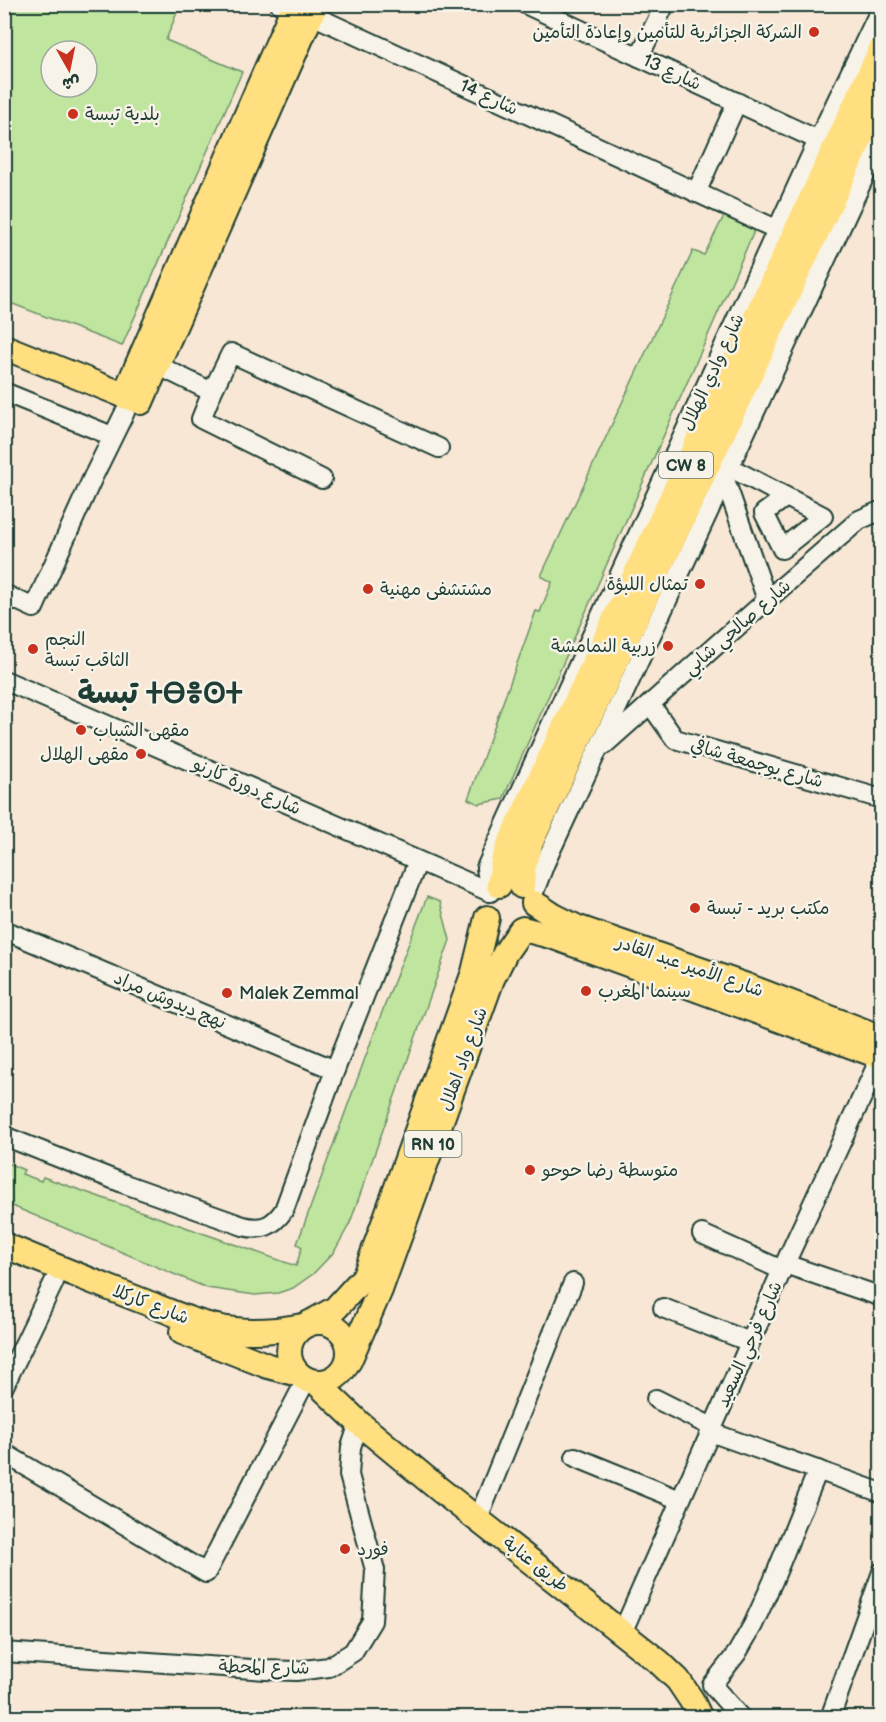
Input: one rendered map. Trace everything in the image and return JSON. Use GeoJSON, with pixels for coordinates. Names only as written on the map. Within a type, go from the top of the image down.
{"type":"FeatureCollection","features":[{"type":"Feature","properties":{"kind":"main road"},"geometry":{"type":"LineString","coordinates":[[130,403],[157,365],[299,7]]}},
{"type":"Feature","properties":{"kind":"main road"},"geometry":{"type":"LineString","coordinates":[[130,403],[299,7]]}},
{"type":"Feature","properties":{"kind":"main road","name":"شارع وادي الهلال"},"geometry":{"type":"LineString","coordinates":[[515,893],[503,862],[510,843],[882,47]]}},
{"type":"Feature","properties":{"kind":"main road","name":"شارع وادي الهلال"},"geometry":{"type":"LineString","coordinates":[[515,893],[531,842],[882,93]]}},
{"type":"Feature","properties":{"kind":"main road"},"geometry":{"type":"LineString","coordinates":[[4,347],[130,403]]}},
{"type":"Feature","properties":{"kind":"main road"},"geometry":{"type":"LineString","coordinates":[[515,893],[532,918],[522,929],[513,933],[497,930],[487,918],[484,906],[515,893]]}},
{"type":"Feature","properties":{"kind":"main road","name":"شارع الأمير عبد القادر"},"geometry":{"type":"LineString","coordinates":[[515,893],[576,927],[747,986],[881,1051]]}},
{"type":"Feature","properties":{"kind":"main road","name":"شارع واد اهلال"},"geometry":{"type":"LineString","coordinates":[[306,1325],[334,1308],[365,1276],[474,972],[487,918]]}},
{"type":"Feature","properties":{"kind":"main road","name":"شارع الأمير عبد القادر"},"geometry":{"type":"LineString","coordinates":[[522,929],[554,937],[881,1051]]}},
{"type":"Feature","properties":{"kind":"main road","name":"شارع واد اهلال"},"geometry":{"type":"LineString","coordinates":[[347,1365],[380,1290],[492,978],[522,929]]}},
{"type":"Feature","properties":{"kind":"main road","name":"شارع كاركلا"},"geometry":{"type":"LineString","coordinates":[[4,1245],[201,1324],[252,1331],[278,1330],[306,1325]]}},
{"type":"Feature","properties":{"kind":"main road","name":"شارع كاركلا"},"geometry":{"type":"LineString","coordinates":[[4,1260],[54,1282],[268,1366],[307,1379]]}},
{"type":"Feature","properties":{"kind":"main road"},"geometry":{"type":"LineString","coordinates":[[347,1365],[333,1380],[307,1379],[292,1367],[289,1358],[291,1340],[306,1325],[318,1322],[336,1327],[343,1334],[350,1351],[347,1365],[347,1390],[359,1423]]}},
{"type":"Feature","properties":{"kind":"main road","name":"طريق عنابة"},"geometry":{"type":"LineString","coordinates":[[307,1379],[478,1519],[659,1662],[678,1680],[700,1718]]}},
{"type":"Feature","properties":{"kind":"street","name":"شارع 13"},"geometry":{"type":"LineString","coordinates":[[525,4],[818,140]]}},
{"type":"Feature","properties":{"kind":"street"},"geometry":{"type":"LineString","coordinates":[[639,57],[665,4]]}},
{"type":"Feature","properties":{"kind":"street","name":"شارع 14"},"geometry":{"type":"LineString","coordinates":[[299,7],[778,230]]}},
{"type":"Feature","properties":{"kind":"street","name":"شارع وادي الهلال"},"geometry":{"type":"LineString","coordinates":[[515,893],[486,868],[818,140],[880,13]]}},
{"type":"Feature","properties":{"kind":"street"},"geometry":{"type":"LineString","coordinates":[[696,193],[737,102]]}},
{"type":"Feature","properties":{"kind":"street"},"geometry":{"type":"LineString","coordinates":[[515,893],[545,863],[882,139]]}},
{"type":"Feature","properties":{"kind":"street"},"geometry":{"type":"LineString","coordinates":[[322,479],[201,419],[231,353],[439,448]]}},
{"type":"Feature","properties":{"kind":"street"},"geometry":{"type":"LineString","coordinates":[[157,365],[212,392]]}},
{"type":"Feature","properties":{"kind":"street"},"geometry":{"type":"LineString","coordinates":[[4,392],[112,436]]}},
{"type":"Feature","properties":{"kind":"street"},"geometry":{"type":"LineString","coordinates":[[4,598],[6,596],[34,608],[112,436],[130,403]]}},
{"type":"Feature","properties":{"kind":"street"},"geometry":{"type":"LineString","coordinates":[[727,472],[786,497]]}},
{"type":"Feature","properties":{"kind":"street"},"geometry":{"type":"LineString","coordinates":[[727,472],[767,600]]}},
{"type":"Feature","properties":{"kind":"street","name":"شارع صالحي شابي"},"geometry":{"type":"LineString","coordinates":[[598,750],[860,520],[882,510]]}},
{"type":"Feature","properties":{"kind":"street","name":"شارع دورة كارنو"},"geometry":{"type":"LineString","coordinates":[[4,680],[418,861],[515,893]]}},
{"type":"Feature","properties":{"kind":"street","name":"شارع بوجمعة شافي"},"geometry":{"type":"LineString","coordinates":[[650,704],[675,739],[882,799]]}},
{"type":"Feature","properties":{"kind":"street"},"geometry":{"type":"LineString","coordinates":[[4,1136],[124,1184],[243,1226],[261,1228],[270,1225],[284,1210],[335,1070],[418,861]]}},
{"type":"Feature","properties":{"kind":"street","name":"نهج ديدوش مراد"},"geometry":{"type":"LineString","coordinates":[[4,930],[335,1070]]}},
{"type":"Feature","properties":{"kind":"street","name":"شارع فرحي السعيد"},"geometry":{"type":"LineString","coordinates":[[622,1632],[881,1051]]}},
{"type":"Feature","properties":{"kind":"street"},"geometry":{"type":"LineString","coordinates":[[702,1234],[784,1267],[882,1297]]}},
{"type":"Feature","properties":{"kind":"street"},"geometry":{"type":"LineString","coordinates":[[4,1386],[54,1282]]}},
{"type":"Feature","properties":{"kind":"street"},"geometry":{"type":"LineString","coordinates":[[478,1519],[573,1283]]}},
{"type":"Feature","properties":{"kind":"street"},"geometry":{"type":"LineString","coordinates":[[663,1308],[750,1342]]}},
{"type":"Feature","properties":{"kind":"street"},"geometry":{"type":"LineString","coordinates":[[4,1453],[206,1573],[307,1379]]}},
{"type":"Feature","properties":{"kind":"street"},"geometry":{"type":"LineString","coordinates":[[656,1399],[711,1429],[882,1493]]}},
{"type":"Feature","properties":{"kind":"street","name":"شارع المحطة"},"geometry":{"type":"LineString","coordinates":[[4,1652],[296,1671],[328,1667],[353,1652],[372,1621],[375,1570],[349,1475],[351,1447],[359,1423]]}},
{"type":"Feature","properties":{"kind":"street"},"geometry":{"type":"LineString","coordinates":[[575,1457],[680,1500]]}},
{"type":"Feature","properties":{"kind":"street"},"geometry":{"type":"LineString","coordinates":[[741,1718],[712,1685],[737,1653],[753,1625],[818,1470]]}},
{"type":"Feature","properties":{"kind":"street"},"geometry":{"type":"LineString","coordinates":[[830,1718],[882,1572]]}},
{"type":"Feature","properties":{"kind":"green space"},"geometry":{"type":"Polygon","coordinates":[[[4,5],[180,5],[166,40],[242,72],[122,346],[5,301],[4,5]]]}},
{"type":"Feature","properties":{"kind":"green space"},"geometry":{"type":"Polygon","coordinates":[[[725,214],[755,229],[503,799],[479,804],[468,799],[536,611],[540,612],[552,582],[541,576],[693,251],[704,255],[725,214]]]}},
{"type":"Feature","properties":{"kind":"green space"},"geometry":{"type":"Polygon","coordinates":[[[427,897],[440,902],[450,940],[350,1223],[334,1252],[313,1274],[293,1288],[278,1293],[255,1295],[207,1288],[5,1203],[5,1162],[24,1170],[22,1174],[41,1181],[43,1177],[296,1266],[302,1247],[297,1244],[427,897]]]}},
{"type":"Feature","properties":{"kind":"place","name":"الشركة الجزائرية للتأمين وإعادة التأمين"},"geometry":{"type":"Point","coordinates":[814,32]}},
{"type":"Feature","properties":{"kind":"place","name":"بلدية تبسة"},"geometry":{"type":"Point","coordinates":[73,114]}},
{"type":"Feature","properties":{"kind":"place","name":"تمثال اللبؤة"},"geometry":{"type":"Point","coordinates":[700,584]}},
{"type":"Feature","properties":{"kind":"place","name":"مشتشفى مهنية"},"geometry":{"type":"Point","coordinates":[368,589]}},
{"type":"Feature","properties":{"kind":"place","name":"زربية النمامشة"},"geometry":{"type":"Point","coordinates":[668,646]}},
{"type":"Feature","properties":{"kind":"place","name":"النجم الثاقب تبسة"},"geometry":{"type":"Point","coordinates":[33,649]}},
{"type":"Feature","properties":{"kind":"place","name":"مقهى الشباب"},"geometry":{"type":"Point","coordinates":[81,730]}},
{"type":"Feature","properties":{"kind":"place","name":"مقهى الهلال"},"geometry":{"type":"Point","coordinates":[141,754]}},
{"type":"Feature","properties":{"kind":"place","name":"مكتب بريد - تبسة"},"geometry":{"type":"Point","coordinates":[695,908]}},
{"type":"Feature","properties":{"kind":"place","name":"سينما المغرب"},"geometry":{"type":"Point","coordinates":[586,991]}},
{"type":"Feature","properties":{"kind":"place","name":"Malek Zemmal"},"geometry":{"type":"Point","coordinates":[227,993]}},
{"type":"Feature","properties":{"kind":"place","name":"متوسطة رضا حوحو"},"geometry":{"type":"Point","coordinates":[530,1170]}},
{"type":"Feature","properties":{"kind":"place","name":"فورد"},"geometry":{"type":"Point","coordinates":[345,1549]}},
{"type":"Feature","properties":{"kind":"district","name":"تبسة ⵜⴱⴻⵙⵜ"},"geometry":{"type":"Point","coordinates":[160,693]}}]}
